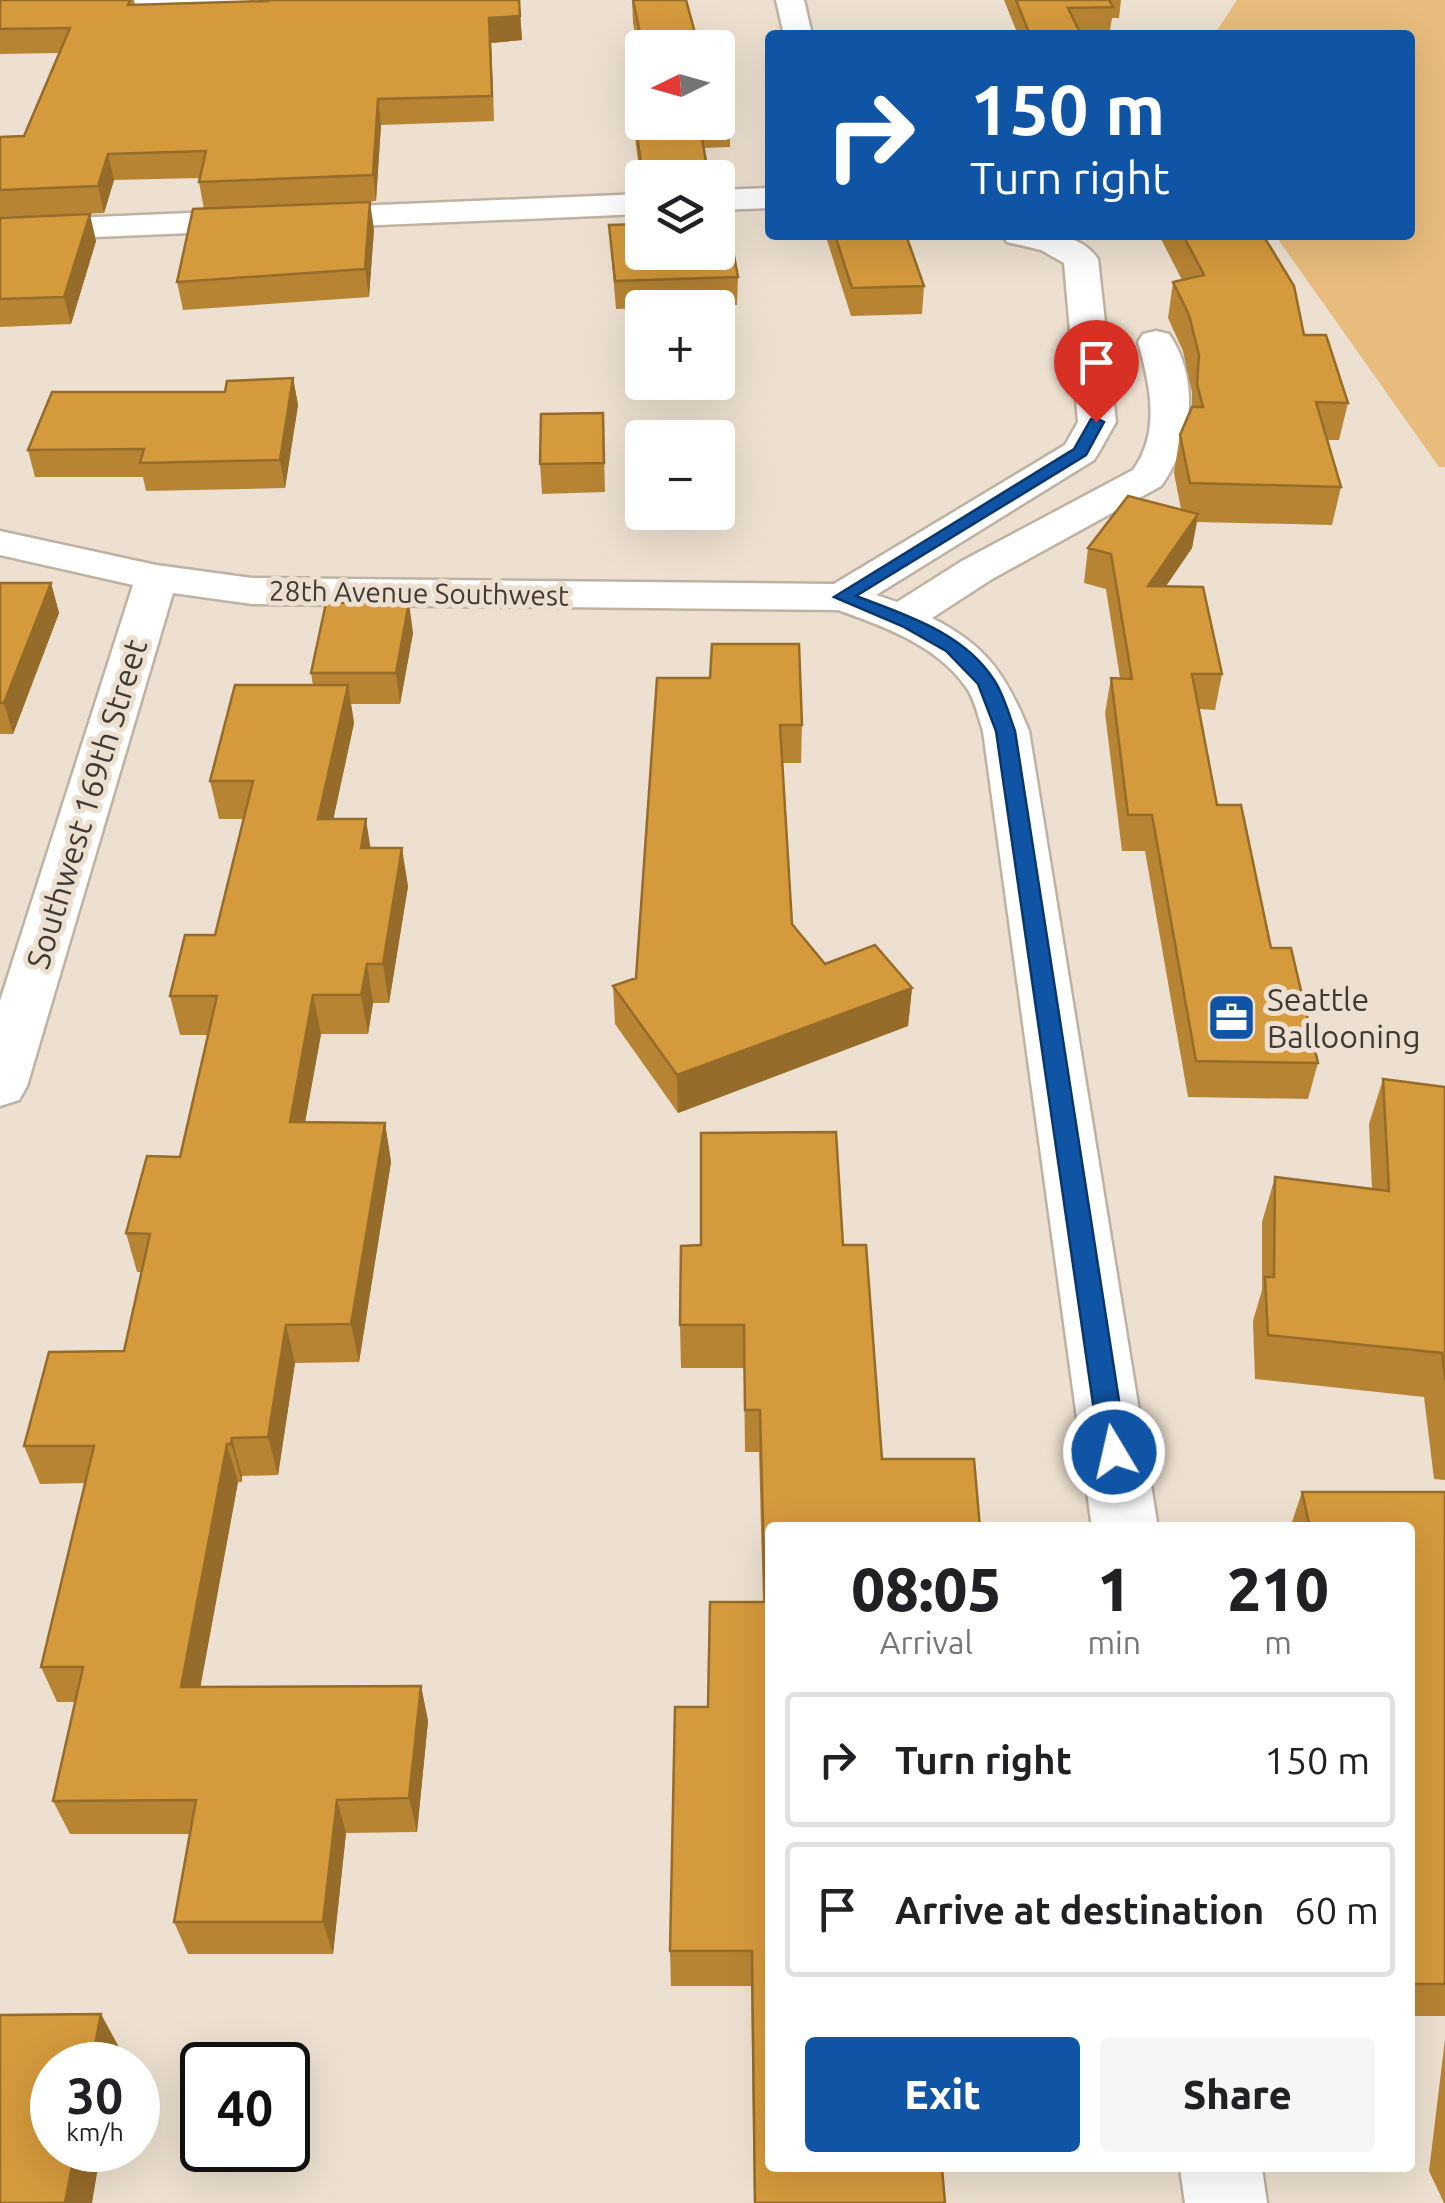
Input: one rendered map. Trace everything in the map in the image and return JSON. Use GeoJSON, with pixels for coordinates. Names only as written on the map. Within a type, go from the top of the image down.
{"type":"FeatureCollection","features":[{"type":"Feature","properties":{"kind":"street"},"geometry":{"type":"LineString","coordinates":[[0,7],[244,0]]}},
{"type":"Feature","properties":{"kind":"street"},"geometry":{"type":"LineString","coordinates":[[790,0],[797,30]]}},
{"type":"Feature","properties":{"kind":"street"},"geometry":{"type":"LineString","coordinates":[[735,199],[765,198]]}},
{"type":"Feature","properties":{"kind":"street"},"geometry":{"type":"LineString","coordinates":[[0,230],[625,205]]}},
{"type":"Feature","properties":{"kind":"street"},"geometry":{"type":"LineString","coordinates":[[842,597],[1080,452],[1096,422],[1081,259],[1043,240]]}},
{"type":"Feature","properties":{"kind":"street"},"geometry":{"type":"LineString","coordinates":[[900,618],[977,570],[1146,478],[1160,464],[1171,429],[1166,375],[1156,342]]}},
{"type":"Feature","properties":{"kind":"street","name":"28th Avenue Southwest"},"geometry":{"type":"LineString","coordinates":[[0,542],[156,578],[252,591],[842,597]]}},
{"type":"Feature","properties":{"kind":"street","name":"Southwest 169th Street"},"geometry":{"type":"LineString","coordinates":[[0,1086],[156,578]]}},
{"type":"Feature","properties":{"kind":"street"},"geometry":{"type":"LineString","coordinates":[[842,597],[900,618],[952,647],[986,682],[1006,731],[1124,1522]]}},
{"type":"Feature","properties":{"kind":"street"},"geometry":{"type":"LineString","coordinates":[[1222,2172],[1226,2203]]}},
{"type":"Feature","properties":{"kind":"shaded area"},"geometry":{"type":"Polygon","coordinates":[[[1237,0],[1445,0],[1445,467],[1439,467],[1279,240],[1415,240],[1415,30],[1217,30],[1237,0]]]}},
{"type":"Feature","properties":{"kind":"building"},"geometry":{"type":"Polygon","coordinates":[[[0,0],[130,0],[128,5],[268,0],[519,0],[520,16],[489,18],[492,96],[378,99],[373,175],[199,182],[206,151],[108,154],[98,186],[0,190],[0,137],[24,136],[70,28],[0,29],[0,0]]]}},
{"type":"Feature","properties":{"kind":"building"},"geometry":{"type":"Polygon","coordinates":[[[633,0],[686,0],[694,30],[639,30],[633,0]]]}},
{"type":"Feature","properties":{"kind":"building"},"geometry":{"type":"Polygon","coordinates":[[[1016,0],[1109,0],[1113,7],[1068,8],[1079,30],[1028,30],[1016,0]]]}},
{"type":"Feature","properties":{"kind":"building"},"geometry":{"type":"Polygon","coordinates":[[[638,140],[702,140],[706,160],[640,160],[638,140]]]}},
{"type":"Feature","properties":{"kind":"building"},"geometry":{"type":"Polygon","coordinates":[[[370,202],[365,269],[177,282],[193,209],[370,202]]]}},
{"type":"Feature","properties":{"kind":"building"},"geometry":{"type":"Polygon","coordinates":[[[90,214],[64,297],[0,299],[0,218],[90,214]]]}},
{"type":"Feature","properties":{"kind":"building"},"geometry":{"type":"Polygon","coordinates":[[[609,225],[625,225],[625,270],[735,270],[735,261],[738,277],[615,281],[609,225]]]}},
{"type":"Feature","properties":{"kind":"building"},"geometry":{"type":"Polygon","coordinates":[[[837,240],[908,240],[924,286],[852,288],[837,240]]]}},
{"type":"Feature","properties":{"kind":"building"},"geometry":{"type":"Polygon","coordinates":[[[1186,240],[1266,240],[1294,286],[1304,335],[1326,335],[1348,403],[1316,402],[1341,487],[1190,483],[1180,435],[1192,407],[1203,407],[1197,384],[1199,355],[1189,315],[1173,282],[1204,275],[1186,240]]]}},
{"type":"Feature","properties":{"kind":"building"},"geometry":{"type":"Polygon","coordinates":[[[293,378],[280,460],[140,463],[144,449],[28,450],[52,392],[225,392],[227,381],[293,378]]]}},
{"type":"Feature","properties":{"kind":"building"},"geometry":{"type":"Polygon","coordinates":[[[603,413],[604,463],[540,464],[541,414],[603,413]]]}},
{"type":"Feature","properties":{"kind":"building"},"geometry":{"type":"Polygon","coordinates":[[[1128,496],[1198,514],[1148,586],[1203,587],[1222,674],[1192,674],[1217,805],[1241,805],[1271,948],[1291,948],[1318,1063],[1196,1061],[1152,815],[1128,815],[1111,678],[1132,679],[1111,554],[1088,548],[1128,496]]]}},
{"type":"Feature","properties":{"kind":"building"},"geometry":{"type":"Polygon","coordinates":[[[0,583],[51,583],[4,703],[0,703],[0,583]]]}},
{"type":"Feature","properties":{"kind":"building"},"geometry":{"type":"Polygon","coordinates":[[[409,602],[396,673],[311,673],[326,603],[409,602]]]}},
{"type":"Feature","properties":{"kind":"building"},"geometry":{"type":"Polygon","coordinates":[[[712,644],[799,644],[802,725],[780,725],[792,924],[825,964],[875,945],[912,988],[677,1075],[613,986],[636,978],[657,678],[710,678],[712,644]]]}},
{"type":"Feature","properties":{"kind":"building"},"geometry":{"type":"Polygon","coordinates":[[[235,685],[348,685],[318,819],[366,819],[361,848],[402,848],[383,964],[367,964],[361,995],[313,995],[290,1122],[385,1123],[351,1324],[286,1325],[268,1437],[232,1438],[231,1444],[227,1444],[181,1687],[421,1686],[409,1798],[337,1800],[323,1922],[174,1922],[196,1800],[53,1801],[83,1667],[41,1667],[94,1446],[24,1446],[49,1352],[124,1351],[150,1234],[126,1233],[147,1156],[180,1157],[217,996],[170,996],[185,935],[215,935],[253,781],[210,781],[235,685]]]}},
{"type":"Feature","properties":{"kind":"building"},"geometry":{"type":"Polygon","coordinates":[[[1383,1079],[1445,1087],[1445,1380],[1442,1353],[1268,1335],[1265,1277],[1274,1277],[1275,1177],[1389,1191],[1383,1079]]]}},
{"type":"Feature","properties":{"kind":"building"},"geometry":{"type":"Polygon","coordinates":[[[836,1132],[843,1245],[866,1245],[882,1459],[974,1459],[979,1522],[765,1522],[765,1602],[760,1410],[745,1410],[744,1325],[680,1325],[681,1246],[701,1245],[701,1133],[836,1132]]]}},
{"type":"Feature","properties":{"kind":"building"},"geometry":{"type":"Polygon","coordinates":[[[1302,1492],[1445,1492],[1445,1984],[1415,1984],[1415,1522],[1309,1522],[1302,1492]]]}},
{"type":"Feature","properties":{"kind":"building"},"geometry":{"type":"Polygon","coordinates":[[[710,1602],[765,1602],[765,2172],[942,2172],[945,2203],[755,2203],[752,1951],[670,1951],[675,1707],[708,1707],[710,1602]]]}},
{"type":"Feature","properties":{"kind":"building"},"geometry":{"type":"Polygon","coordinates":[[[101,2014],[96,2042],[30,2042],[30,2172],[71,2172],[65,2203],[0,2203],[0,2015],[101,2014]]]}},
{"type":"Feature","properties":{"kind":"place","name":"Seattle Ballooning"},"geometry":{"type":"Point","coordinates":[1232,1018]}},
{"type":"Feature","properties":{"kind":"route"},"geometry":{"type":"LineString","coordinates":[[1096,422],[1080,452],[842,597],[909,622],[952,647],[986,682],[1006,731],[1114,1452]]}}]}
